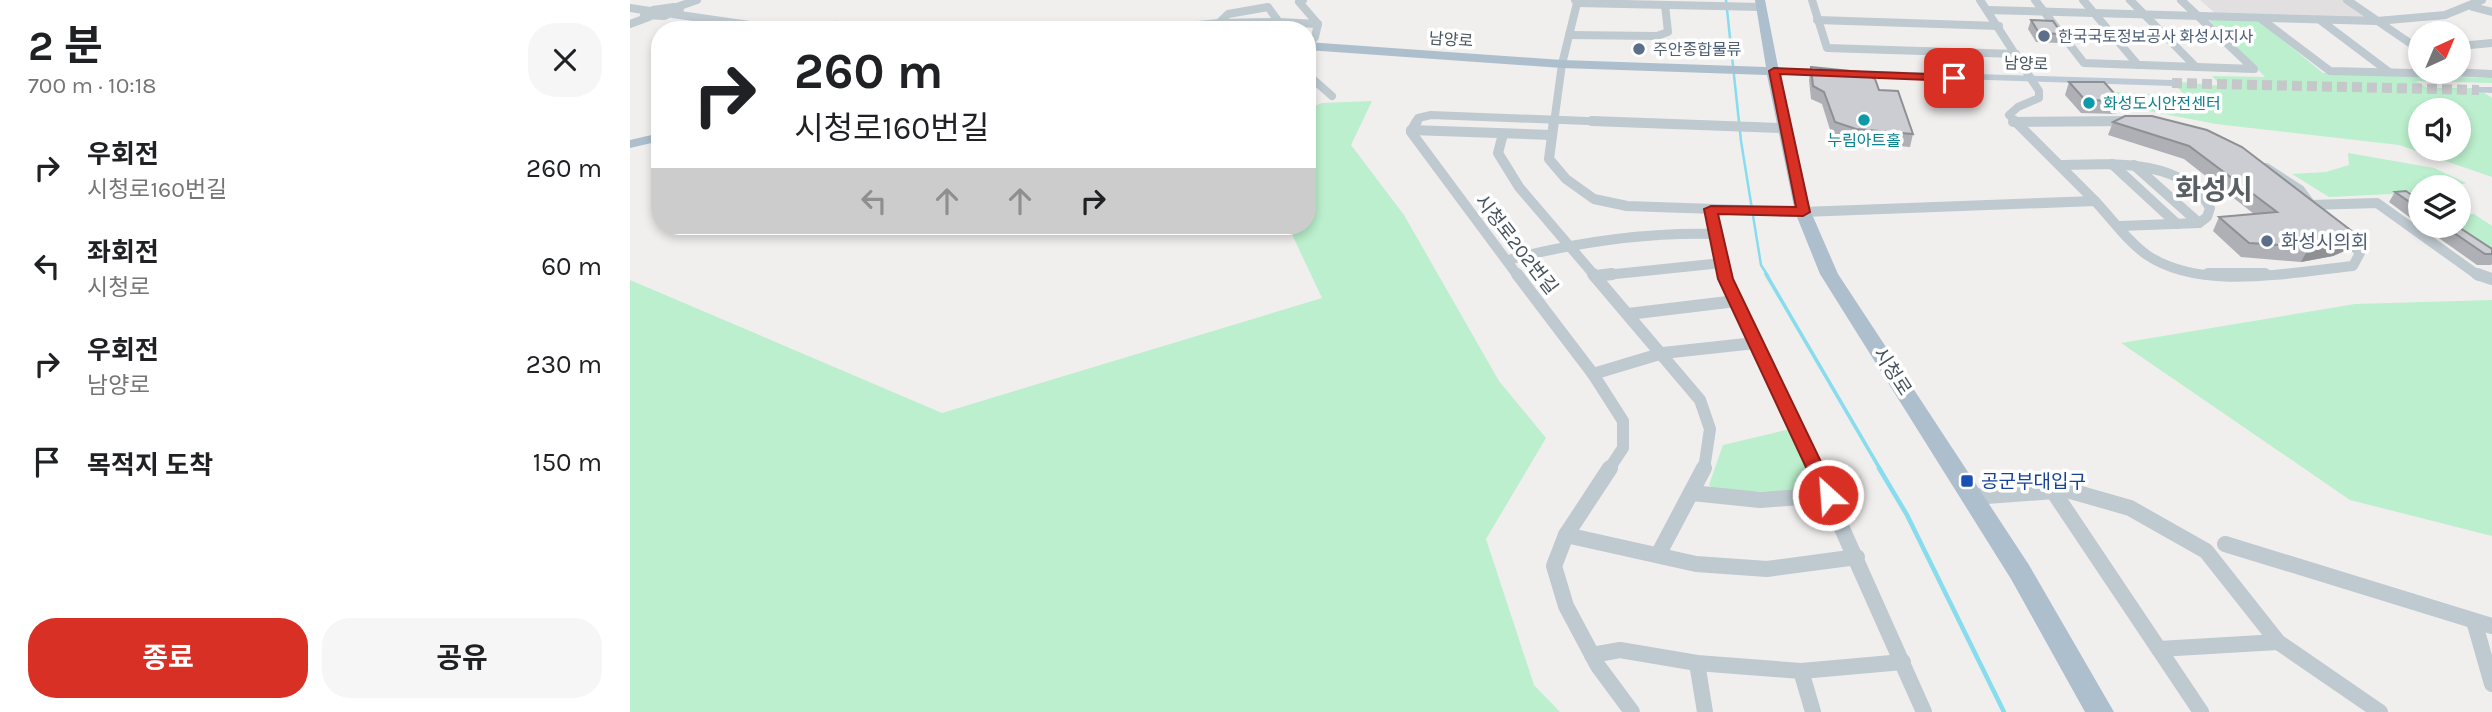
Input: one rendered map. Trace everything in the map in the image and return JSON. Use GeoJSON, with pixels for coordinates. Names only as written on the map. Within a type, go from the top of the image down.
{"type":"FeatureCollection","features":[{"type":"Feature","properties":{"kind":"main road","name":"시청로"},"geometry":{"type":"LineString","coordinates":[[1761,3],[1783,128],[1803,212],[1829,274],[1973,498],[2100,712]]}},
{"type":"Feature","properties":{"kind":"main road","name":"남양로"},"geometry":{"type":"LineString","coordinates":[[1316,47],[1562,64],[2031,81],[2172,83]]}},
{"type":"Feature","properties":{"kind":"main road"},"geometry":{"type":"LineString","coordinates":[[2479,90],[2492,90]]}},
{"type":"Feature","properties":{"kind":"main road"},"geometry":{"type":"LineString","coordinates":[[630,144],[651,139]]}},
{"type":"Feature","properties":{"kind":"street"},"geometry":{"type":"LineString","coordinates":[[630,24],[650,14],[675,10],[696,0]]}},
{"type":"Feature","properties":{"kind":"street"},"geometry":{"type":"LineString","coordinates":[[1303,0],[1299,2],[1315,21]]}},
{"type":"Feature","properties":{"kind":"street"},"geometry":{"type":"LineString","coordinates":[[1812,0],[1827,48],[2016,54]]}},
{"type":"Feature","properties":{"kind":"street"},"geometry":{"type":"LineString","coordinates":[[1980,0],[1999,26],[2039,97],[2011,112],[2009,115],[2013,122],[2060,165],[2148,256],[2169,267],[2205,277],[2353,266],[2360,253],[2350,238],[2330,224]]}},
{"type":"Feature","properties":{"kind":"street"},"geometry":{"type":"LineString","coordinates":[[2035,0],[2084,63],[2254,69],[2181,0]]}},
{"type":"Feature","properties":{"kind":"street"},"geometry":{"type":"LineString","coordinates":[[2082,0],[2138,65]]}},
{"type":"Feature","properties":{"kind":"street"},"geometry":{"type":"LineString","coordinates":[[2130,0],[2196,67]]}},
{"type":"Feature","properties":{"kind":"street"},"geometry":{"type":"LineString","coordinates":[[2347,0],[2408,42]]}},
{"type":"Feature","properties":{"kind":"street"},"geometry":{"type":"LineString","coordinates":[[1988,10],[2377,21],[2440,15],[2473,7],[2482,0]]}},
{"type":"Feature","properties":{"kind":"street"},"geometry":{"type":"LineString","coordinates":[[1761,3],[1718,6],[1576,1],[1562,64],[1549,159],[1566,179],[1594,199],[1627,206],[1803,212],[2093,199]]}},
{"type":"Feature","properties":{"kind":"street"},"geometry":{"type":"LineString","coordinates":[[1569,35],[1657,36],[1668,32],[1665,5]]}},
{"type":"Feature","properties":{"kind":"street"},"geometry":{"type":"LineString","coordinates":[[1221,21],[1228,14],[1268,7],[1278,21]]}},
{"type":"Feature","properties":{"kind":"street"},"geometry":{"type":"LineString","coordinates":[[2473,7],[2492,12]]}},
{"type":"Feature","properties":{"kind":"street"},"geometry":{"type":"LineString","coordinates":[[630,8],[650,14]]}},
{"type":"Feature","properties":{"kind":"street"},"geometry":{"type":"LineString","coordinates":[[675,10],[736,21]]}},
{"type":"Feature","properties":{"kind":"street"},"geometry":{"type":"LineString","coordinates":[[2260,18],[2324,69],[2408,72]]}},
{"type":"Feature","properties":{"kind":"street"},"geometry":{"type":"LineString","coordinates":[[1817,20],[1999,26]]}},
{"type":"Feature","properties":{"kind":"street"},"geometry":{"type":"LineString","coordinates":[[2320,20],[2389,72]]}},
{"type":"Feature","properties":{"kind":"street"},"geometry":{"type":"LineString","coordinates":[[1316,22],[1316,33]]}},
{"type":"Feature","properties":{"kind":"street"},"geometry":{"type":"LineString","coordinates":[[2471,45],[2492,43]]}},
{"type":"Feature","properties":{"kind":"street"},"geometry":{"type":"LineString","coordinates":[[2471,73],[2492,74]]}},
{"type":"Feature","properties":{"kind":"street"},"geometry":{"type":"LineString","coordinates":[[1316,82],[1332,96]]}},
{"type":"Feature","properties":{"kind":"street"},"geometry":{"type":"LineString","coordinates":[[1551,135],[1411,130],[1418,118],[1431,115],[1783,128]]}},
{"type":"Feature","properties":{"kind":"street"},"geometry":{"type":"LineString","coordinates":[[2013,122],[2143,121]]}},
{"type":"Feature","properties":{"kind":"street","name":"시청로202번길"},"geometry":{"type":"LineString","coordinates":[[1411,130],[1434,167],[1593,374],[1623,421],[1623,448],[1566,535],[1554,566],[1566,606],[1592,655],[1632,712]]}},
{"type":"Feature","properties":{"kind":"street","name":"시청로202번길"},"geometry":{"type":"LineString","coordinates":[[1503,134],[1498,153],[1503,164],[1700,400],[1710,429],[1703,474],[1658,555]]}},
{"type":"Feature","properties":{"kind":"street"},"geometry":{"type":"LineString","coordinates":[[2252,162],[2271,170],[2300,190],[2320,217]]}},
{"type":"Feature","properties":{"kind":"street"},"geometry":{"type":"LineString","coordinates":[[2112,164],[2177,224]]}},
{"type":"Feature","properties":{"kind":"street"},"geometry":{"type":"LineString","coordinates":[[2060,165],[2134,164],[2178,179],[2208,203],[2210,211],[2207,219],[2199,223],[2120,226]]}},
{"type":"Feature","properties":{"kind":"street"},"geometry":{"type":"LineString","coordinates":[[2134,164],[2199,223]]}},
{"type":"Feature","properties":{"kind":"street"},"geometry":{"type":"LineString","coordinates":[[2311,205],[2377,204],[2482,278],[2492,279]]}},
{"type":"Feature","properties":{"kind":"street"},"geometry":{"type":"LineString","coordinates":[[1711,209],[1722,263],[1736,301],[1857,557],[1924,712]]}},
{"type":"Feature","properties":{"kind":"street"},"geometry":{"type":"LineString","coordinates":[[1508,260],[1569,245],[1630,235],[1716,234]]}},
{"type":"Feature","properties":{"kind":"street"},"geometry":{"type":"LineString","coordinates":[[1596,276],[1722,263]]}},
{"type":"Feature","properties":{"kind":"street"},"geometry":{"type":"LineString","coordinates":[[1628,314],[1736,301]]}},
{"type":"Feature","properties":{"kind":"street"},"geometry":{"type":"LineString","coordinates":[[1593,374],[1663,354],[1755,343]]}},
{"type":"Feature","properties":{"kind":"street"},"geometry":{"type":"LineString","coordinates":[[1973,498],[2067,490],[2130,508],[2206,551],[2277,642],[2380,712]]}},
{"type":"Feature","properties":{"kind":"street"},"geometry":{"type":"LineString","coordinates":[[2053,491],[2201,712]]}},
{"type":"Feature","properties":{"kind":"street"},"geometry":{"type":"LineString","coordinates":[[1692,493],[1723,499],[1779,503],[1828,495]]}},
{"type":"Feature","properties":{"kind":"street"},"geometry":{"type":"LineString","coordinates":[[1566,535],[1696,564],[1767,569],[1857,557]]}},
{"type":"Feature","properties":{"kind":"street"},"geometry":{"type":"LineString","coordinates":[[2225,544],[2492,626]]}},
{"type":"Feature","properties":{"kind":"street"},"geometry":{"type":"LineString","coordinates":[[2474,621],[2492,684]]}},
{"type":"Feature","properties":{"kind":"street"},"geometry":{"type":"LineString","coordinates":[[2159,649],[2277,642]]}},
{"type":"Feature","properties":{"kind":"street"},"geometry":{"type":"LineString","coordinates":[[1592,655],[1620,650],[1697,663],[1801,671],[1903,662]]}},
{"type":"Feature","properties":{"kind":"street"},"geometry":{"type":"LineString","coordinates":[[1697,663],[1705,712]]}},
{"type":"Feature","properties":{"kind":"street"},"geometry":{"type":"LineString","coordinates":[[1801,671],[1813,712]]}},
{"type":"Feature","properties":{"kind":"shaded area"},"geometry":{"type":"Polygon","coordinates":[[[2200,0],[2342,0],[2369,18],[2216,14],[2200,0]]]}},
{"type":"Feature","properties":{"kind":"green space"},"geometry":{"type":"Polygon","coordinates":[[[2207,18],[2257,19],[2323,73],[2408,76],[2408,84],[2421,84],[2427,88],[2477,88],[2492,98],[2492,177],[2446,161],[2471,161],[2471,98],[2408,98],[2408,148],[2216,124],[2102,102],[2100,91],[2186,96],[2171,81],[2221,86],[2212,76],[2265,77],[2207,18]]]}},
{"type":"Feature","properties":{"kind":"green space"},"geometry":{"type":"Polygon","coordinates":[[[2471,77],[2492,78],[2492,83],[2471,82],[2471,77]]]}},
{"type":"Feature","properties":{"kind":"green space"},"geometry":{"type":"Polygon","coordinates":[[[1372,101],[1351,145],[1404,215],[1499,381],[1546,438],[1486,539],[1534,685],[1560,712],[630,712],[630,280],[942,413],[1322,298],[1292,235],[1316,235],[1316,105],[1372,101]]]}},
{"type":"Feature","properties":{"kind":"green space"},"geometry":{"type":"Polygon","coordinates":[[[2348,153],[2434,168],[2449,175],[2408,175],[2408,200],[2391,194],[2329,197],[2292,174],[2326,172],[2349,165],[2348,153]]]}},
{"type":"Feature","properties":{"kind":"green space"},"geometry":{"type":"Polygon","coordinates":[[[2471,214],[2492,226],[2492,263],[2459,238],[2471,238],[2471,214]]]}},
{"type":"Feature","properties":{"kind":"green space"},"geometry":{"type":"Polygon","coordinates":[[[2492,300],[2492,536],[2350,500],[2121,343],[2355,304],[2492,300]]]}},
{"type":"Feature","properties":{"kind":"green space"},"geometry":{"type":"Polygon","coordinates":[[[1790,429],[1817,490],[1716,493],[1709,485],[1723,445],[1790,429]]]}},
{"type":"Feature","properties":{"kind":"building"},"geometry":{"type":"Polygon","coordinates":[[[2031,20],[2053,21],[2062,34],[2039,33],[2031,20]]]}},
{"type":"Feature","properties":{"kind":"building","name":"누림아트홀"},"geometry":{"type":"Polygon","coordinates":[[[1811,67],[1861,72],[1875,79],[1879,90],[1898,91],[1913,134],[1856,129],[1835,122],[1824,92],[1813,86],[1811,67]]]}},
{"type":"Feature","properties":{"kind":"building"},"geometry":{"type":"Polygon","coordinates":[[[2069,82],[2104,82],[2121,101],[2085,100],[2069,82]]]}},
{"type":"Feature","properties":{"kind":"building"},"geometry":{"type":"Polygon","coordinates":[[[2125,116],[2152,116],[2207,130],[2242,147],[2357,235],[2341,242],[2309,247],[2249,243],[2219,217],[2277,212],[2189,146],[2113,122],[2125,116]]]}},
{"type":"Feature","properties":{"kind":"building"},"geometry":{"type":"Polygon","coordinates":[[[2406,191],[2408,201],[2395,192],[2406,191]]]}},
{"type":"Feature","properties":{"kind":"building"},"geometry":{"type":"Polygon","coordinates":[[[2471,235],[2492,249],[2492,254],[2485,254],[2462,238],[2471,238],[2471,235]]]}},
{"type":"Feature","properties":{"kind":"waterway"},"geometry":{"type":"LineString","coordinates":[[1726,0],[1741,141],[1761,265],[1768,276]]}},
{"type":"Feature","properties":{"kind":"waterway"},"geometry":{"type":"LineString","coordinates":[[1766,274],[1880,469]]}},
{"type":"Feature","properties":{"kind":"waterway"},"geometry":{"type":"LineString","coordinates":[[1879,468],[1907,515],[2004,712]]}},
{"type":"Feature","properties":{"kind":"tunnel"},"geometry":{"type":"LineString","coordinates":[[2172,83],[2479,90]]}},
{"type":"Feature","properties":{"kind":"place","name":"한국국토정보공사 화성시지사"},"geometry":{"type":"Point","coordinates":[2044,36]}},
{"type":"Feature","properties":{"kind":"place","name":"주안종합물류"},"geometry":{"type":"Point","coordinates":[1639,49]}},
{"type":"Feature","properties":{"kind":"place","name":"화성도시안전센터"},"geometry":{"type":"Point","coordinates":[2089,103]}},
{"type":"Feature","properties":{"kind":"place","name":"누림아트홀"},"geometry":{"type":"Point","coordinates":[1864,120]}},
{"type":"Feature","properties":{"kind":"place","name":"화성시의회"},"geometry":{"type":"Point","coordinates":[2267,241]}},
{"type":"Feature","properties":{"kind":"place","name":"공군부대입구"},"geometry":{"type":"Point","coordinates":[1967,481]}},
{"type":"Feature","properties":{"kind":"district","name":"화성시"},"geometry":{"type":"Point","coordinates":[2214,189]}},
{"type":"Feature","properties":{"kind":"route"},"geometry":{"type":"LineString","coordinates":[[1828,495],[1726,279],[1711,209],[1803,212],[1793,160],[1783,128],[1774,71],[1954,78]]}}]}
